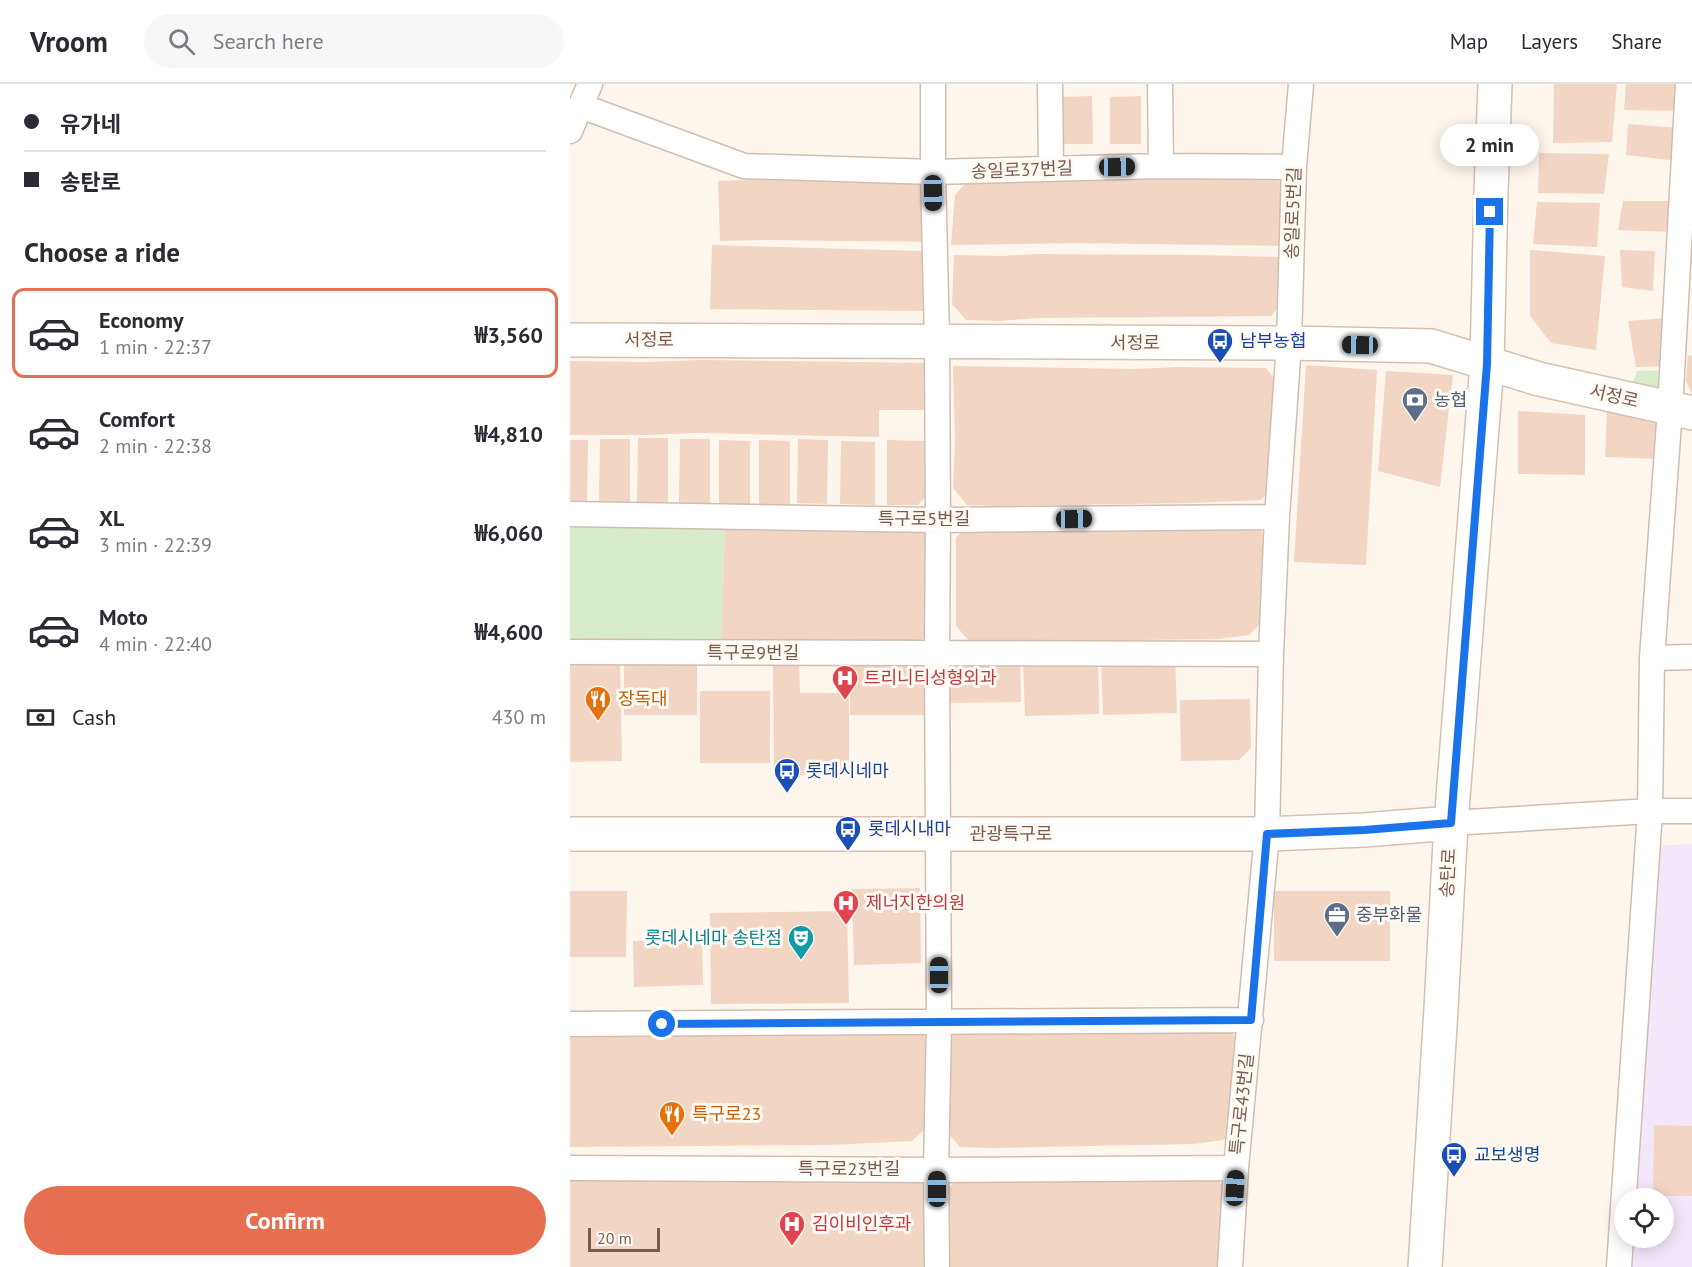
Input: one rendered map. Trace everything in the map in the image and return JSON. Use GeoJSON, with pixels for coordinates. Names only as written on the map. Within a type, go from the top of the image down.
{"type":"FeatureCollection","features":[{"type":"Feature","properties":{"kind":"street"},"geometry":{"type":"LineString","coordinates":[[933,84],[938,520],[937,1267]]}},
{"type":"Feature","properties":{"kind":"street"},"geometry":{"type":"LineString","coordinates":[[1050,84],[1051,169]]}},
{"type":"Feature","properties":{"kind":"street"},"geometry":{"type":"LineString","coordinates":[[1160,84],[1161,166]]}},
{"type":"Feature","properties":{"kind":"street","name":"송일로5번길"},"geometry":{"type":"LineString","coordinates":[[1289,343],[1294,167],[1301,84]]}},
{"type":"Feature","properties":{"kind":"street","name":"송탄로"},"geometry":{"type":"LineString","coordinates":[[1425,1267],[1451,823],[1487,364],[1495,84]]}},
{"type":"Feature","properties":{"kind":"street"},"geometry":{"type":"LineString","coordinates":[[1619,1267],[1650,811],[1652,658],[1681,411],[1688,84]]}},
{"type":"Feature","properties":{"kind":"street"},"geometry":{"type":"LineString","coordinates":[[570,131],[586,95]]}},
{"type":"Feature","properties":{"kind":"street","name":"송일로37번길"},"geometry":{"type":"LineString","coordinates":[[586,95],[744,166],[933,172],[1161,166],[1294,167]]}},
{"type":"Feature","properties":{"kind":"street","name":"서정로"},"geometry":{"type":"LineString","coordinates":[[570,340],[1289,343],[1431,346],[1539,379],[1681,411]]}},
{"type":"Feature","properties":{"kind":"street"},"geometry":{"type":"LineString","coordinates":[[1267,834],[1277,517],[1289,343]]}},
{"type":"Feature","properties":{"kind":"street","name":"특구로5번길"},"geometry":{"type":"LineString","coordinates":[[570,514],[938,520],[1277,517]]}},
{"type":"Feature","properties":{"kind":"street","name":"특구로9번길"},"geometry":{"type":"LineString","coordinates":[[570,652],[1271,654]]}},
{"type":"Feature","properties":{"kind":"street"},"geometry":{"type":"LineString","coordinates":[[1652,658],[1692,657]]}},
{"type":"Feature","properties":{"kind":"street"},"geometry":{"type":"LineString","coordinates":[[1451,823],[1650,811],[1692,811]]}},
{"type":"Feature","properties":{"kind":"street","name":"관광특구로"},"geometry":{"type":"LineString","coordinates":[[570,834],[1267,834],[1451,823]]}},
{"type":"Feature","properties":{"kind":"street","name":"특구로43번길"},"geometry":{"type":"LineString","coordinates":[[1230,1267],[1236,1168],[1267,834]]}},
{"type":"Feature","properties":{"kind":"street"},"geometry":{"type":"LineString","coordinates":[[570,1024],[1251,1020]]}},
{"type":"Feature","properties":{"kind":"street","name":"특구로23번길"},"geometry":{"type":"LineString","coordinates":[[570,1168],[936,1170],[1236,1168]]}},
{"type":"Feature","properties":{"kind":"shaded area"},"geometry":{"type":"Polygon","coordinates":[[[1692,844],[1692,1267],[1628,1267],[1629,1248],[1674,1248],[1674,1188],[1633,1188],[1650,846],[1692,844]]]}},
{"type":"Feature","properties":{"kind":"green space"},"geometry":{"type":"Polygon","coordinates":[[[1667,370],[1665,402],[1629,394],[1637,371],[1667,370]]]}},
{"type":"Feature","properties":{"kind":"green space"},"geometry":{"type":"Polygon","coordinates":[[[570,519],[725,526],[721,646],[570,642],[570,519]]]}},
{"type":"Feature","properties":{"kind":"building"},"geometry":{"type":"Polygon","coordinates":[[[1554,84],[1617,84],[1612,142],[1553,143],[1554,84]]]}},
{"type":"Feature","properties":{"kind":"building"},"geometry":{"type":"Polygon","coordinates":[[[1626,84],[1679,84],[1682,111],[1624,110],[1626,84]]]}},
{"type":"Feature","properties":{"kind":"building"},"geometry":{"type":"Polygon","coordinates":[[[1092,96],[1093,144],[1062,144],[1061,97],[1092,96]]]}},
{"type":"Feature","properties":{"kind":"building"},"geometry":{"type":"Polygon","coordinates":[[[1141,96],[1141,144],[1110,144],[1110,97],[1141,96]]]}},
{"type":"Feature","properties":{"kind":"building"},"geometry":{"type":"Polygon","coordinates":[[[1628,124],[1681,128],[1678,161],[1626,155],[1628,124]]]}},
{"type":"Feature","properties":{"kind":"building"},"geometry":{"type":"Polygon","coordinates":[[[1539,153],[1609,154],[1604,194],[1538,193],[1539,153]]]}},
{"type":"Feature","properties":{"kind":"building"},"geometry":{"type":"Polygon","coordinates":[[[1198,177],[1277,178],[1290,194],[1289,246],[1076,243],[951,245],[955,195],[965,184],[995,181],[1198,177]]]}},
{"type":"Feature","properties":{"kind":"building"},"geometry":{"type":"Polygon","coordinates":[[[800,178],[918,179],[933,199],[933,242],[720,241],[718,181],[800,178]]]}},
{"type":"Feature","properties":{"kind":"building"},"geometry":{"type":"Polygon","coordinates":[[[1623,201],[1674,201],[1672,232],[1618,230],[1623,201]]]}},
{"type":"Feature","properties":{"kind":"building"},"geometry":{"type":"Polygon","coordinates":[[[1537,202],[1600,203],[1597,247],[1533,244],[1537,202]]]}},
{"type":"Feature","properties":{"kind":"building"},"geometry":{"type":"Polygon","coordinates":[[[712,245],[922,251],[923,311],[710,309],[712,245]]]}},
{"type":"Feature","properties":{"kind":"building"},"geometry":{"type":"Polygon","coordinates":[[[1530,250],[1605,256],[1596,350],[1551,343],[1530,316],[1530,250]]]}},
{"type":"Feature","properties":{"kind":"building"},"geometry":{"type":"Polygon","coordinates":[[[1620,250],[1655,251],[1653,291],[1622,287],[1620,250]]]}},
{"type":"Feature","properties":{"kind":"building"},"geometry":{"type":"Polygon","coordinates":[[[954,255],[1285,257],[1281,304],[1271,316],[1037,318],[1000,321],[966,320],[952,304],[954,255]]]}},
{"type":"Feature","properties":{"kind":"building"},"geometry":{"type":"Polygon","coordinates":[[[1667,318],[1666,366],[1636,367],[1628,321],[1667,318]]]}},
{"type":"Feature","properties":{"kind":"building"},"geometry":{"type":"Polygon","coordinates":[[[1688,355],[1692,356],[1692,394],[1686,381],[1688,355]]]}},
{"type":"Feature","properties":{"kind":"building"},"geometry":{"type":"Polygon","coordinates":[[[570,361],[934,363],[933,410],[879,410],[879,437],[697,433],[570,435],[570,361]]]}},
{"type":"Feature","properties":{"kind":"building"},"geometry":{"type":"Polygon","coordinates":[[[1306,365],[1377,370],[1366,565],[1294,562],[1306,365]]]}},
{"type":"Feature","properties":{"kind":"building"},"geometry":{"type":"Polygon","coordinates":[[[953,366],[1133,369],[1266,368],[1278,383],[1273,488],[1261,500],[1191,503],[967,505],[953,488],[955,440],[953,366]]]}},
{"type":"Feature","properties":{"kind":"building","name":"농협"},"geometry":{"type":"Polygon","coordinates":[[[1386,371],[1453,375],[1440,487],[1378,471],[1386,371]]]}},
{"type":"Feature","properties":{"kind":"building"},"geometry":{"type":"Polygon","coordinates":[[[1607,410],[1663,417],[1660,459],[1605,457],[1607,410]]]}},
{"type":"Feature","properties":{"kind":"building"},"geometry":{"type":"Polygon","coordinates":[[[1518,411],[1585,415],[1585,475],[1518,474],[1518,411]]]}},
{"type":"Feature","properties":{"kind":"building"},"geometry":{"type":"Polygon","coordinates":[[[638,438],[668,438],[668,502],[637,502],[638,438]]]}},
{"type":"Feature","properties":{"kind":"building"},"geometry":{"type":"Polygon","coordinates":[[[600,439],[630,439],[630,503],[599,503],[600,439]]]}},
{"type":"Feature","properties":{"kind":"building"},"geometry":{"type":"Polygon","coordinates":[[[680,439],[710,439],[710,503],[679,503],[680,439]]]}},
{"type":"Feature","properties":{"kind":"building"},"geometry":{"type":"Polygon","coordinates":[[[798,439],[828,440],[827,504],[797,503],[798,439]]]}},
{"type":"Feature","properties":{"kind":"building"},"geometry":{"type":"Polygon","coordinates":[[[570,440],[588,440],[587,504],[570,503],[570,440]]]}},
{"type":"Feature","properties":{"kind":"building"},"geometry":{"type":"Polygon","coordinates":[[[719,440],[750,441],[750,504],[719,504],[719,440]]]}},
{"type":"Feature","properties":{"kind":"building"},"geometry":{"type":"Polygon","coordinates":[[[759,440],[790,441],[790,504],[759,504],[759,440]]]}},
{"type":"Feature","properties":{"kind":"building"},"geometry":{"type":"Polygon","coordinates":[[[887,440],[927,441],[926,496],[918,505],[887,505],[887,440]]]}},
{"type":"Feature","properties":{"kind":"building"},"geometry":{"type":"Polygon","coordinates":[[[841,441],[875,442],[875,505],[840,504],[841,441]]]}},
{"type":"Feature","properties":{"kind":"building"},"geometry":{"type":"Polygon","coordinates":[[[1252,519],[1263,534],[1261,623],[1249,635],[1218,639],[970,642],[956,626],[956,538],[971,520],[1252,519]]]}},
{"type":"Feature","properties":{"kind":"building"},"geometry":{"type":"Polygon","coordinates":[[[725,526],[921,527],[931,542],[930,632],[918,643],[721,646],[725,526]]]}},
{"type":"Feature","properties":{"kind":"building"},"geometry":{"type":"Polygon","coordinates":[[[1175,655],[1177,713],[1103,715],[1101,657],[1175,655]]]}},
{"type":"Feature","properties":{"kind":"building"},"geometry":{"type":"Polygon","coordinates":[[[1098,656],[1099,714],[1025,716],[1023,658],[1098,656]]]}},
{"type":"Feature","properties":{"kind":"building"},"geometry":{"type":"Polygon","coordinates":[[[1020,657],[1021,702],[947,703],[946,658],[1020,657]]]}},
{"type":"Feature","properties":{"kind":"building"},"geometry":{"type":"Polygon","coordinates":[[[913,660],[925,678],[926,715],[850,715],[850,661],[913,660]]]}},
{"type":"Feature","properties":{"kind":"building"},"geometry":{"type":"Polygon","coordinates":[[[620,661],[622,761],[570,762],[570,662],[620,661]]]}},
{"type":"Feature","properties":{"kind":"building"},"geometry":{"type":"Polygon","coordinates":[[[697,664],[697,715],[624,715],[624,665],[697,664]]]}},
{"type":"Feature","properties":{"kind":"building"},"geometry":{"type":"Polygon","coordinates":[[[773,664],[799,664],[800,693],[849,693],[849,775],[774,776],[773,664]]]}},
{"type":"Feature","properties":{"kind":"building"},"geometry":{"type":"Polygon","coordinates":[[[700,691],[770,691],[770,763],[700,763],[700,691]]]}},
{"type":"Feature","properties":{"kind":"building"},"geometry":{"type":"Polygon","coordinates":[[[1250,699],[1251,748],[1239,760],[1181,761],[1180,700],[1250,699]]]}},
{"type":"Feature","properties":{"kind":"building"},"geometry":{"type":"Polygon","coordinates":[[[920,888],[921,963],[854,965],[852,889],[920,888]]]}},
{"type":"Feature","properties":{"kind":"building"},"geometry":{"type":"Polygon","coordinates":[[[570,891],[627,891],[626,957],[570,957],[570,891]]]}},
{"type":"Feature","properties":{"kind":"building"},"geometry":{"type":"Polygon","coordinates":[[[1274,891],[1390,891],[1390,961],[1274,961],[1274,891]]]}},
{"type":"Feature","properties":{"kind":"building"},"geometry":{"type":"Polygon","coordinates":[[[847,911],[849,1003],[711,1004],[710,913],[847,911]]]}},
{"type":"Feature","properties":{"kind":"building"},"geometry":{"type":"Polygon","coordinates":[[[702,940],[703,985],[634,987],[633,941],[702,940]]]}},
{"type":"Feature","properties":{"kind":"building"},"geometry":{"type":"Polygon","coordinates":[[[916,1024],[927,1040],[925,1129],[912,1141],[829,1145],[570,1147],[570,1026],[916,1024]]]}},
{"type":"Feature","properties":{"kind":"building"},"geometry":{"type":"Polygon","coordinates":[[[1226,1024],[1237,1040],[1235,1128],[1223,1140],[1194,1144],[960,1147],[946,1131],[947,1043],[961,1025],[1226,1024]]]}},
{"type":"Feature","properties":{"kind":"building"},"geometry":{"type":"Polygon","coordinates":[[[1654,1125],[1692,1126],[1692,1196],[1674,1196],[1674,1188],[1653,1188],[1654,1125]]]}},
{"type":"Feature","properties":{"kind":"building"},"geometry":{"type":"Polygon","coordinates":[[[916,1170],[927,1186],[925,1267],[570,1267],[570,1172],[916,1170]]]}},
{"type":"Feature","properties":{"kind":"building"},"geometry":{"type":"Polygon","coordinates":[[[1212,1171],[1223,1187],[1221,1267],[948,1267],[948,1190],[963,1172],[1212,1171]]]}},
{"type":"Feature","properties":{"kind":"place","name":"남부농협"},"geometry":{"type":"Point","coordinates":[1220,364]}},
{"type":"Feature","properties":{"kind":"place","name":"농협"},"geometry":{"type":"Point","coordinates":[1415,423]}},
{"type":"Feature","properties":{"kind":"place","name":"트리니티성형외과"},"geometry":{"type":"Point","coordinates":[845,701]}},
{"type":"Feature","properties":{"kind":"place","name":"장독대"},"geometry":{"type":"Point","coordinates":[598,722]}},
{"type":"Feature","properties":{"kind":"place","name":"롯데시네마"},"geometry":{"type":"Point","coordinates":[787,794]}},
{"type":"Feature","properties":{"kind":"place","name":"롯데시내마"},"geometry":{"type":"Point","coordinates":[848,852]}},
{"type":"Feature","properties":{"kind":"place","name":"제너지한의원"},"geometry":{"type":"Point","coordinates":[846,926]}},
{"type":"Feature","properties":{"kind":"place","name":"중부화물"},"geometry":{"type":"Point","coordinates":[1337,938]}},
{"type":"Feature","properties":{"kind":"place","name":"롯데시네마 송탄점"},"geometry":{"type":"Point","coordinates":[801,961]}},
{"type":"Feature","properties":{"kind":"place","name":"특구로23"},"geometry":{"type":"Point","coordinates":[672,1137]}},
{"type":"Feature","properties":{"kind":"place","name":"교보생명"},"geometry":{"type":"Point","coordinates":[1454,1178]}},
{"type":"Feature","properties":{"kind":"place","name":"김이비인후과"},"geometry":{"type":"Point","coordinates":[792,1247]}},
{"type":"Feature","properties":{"kind":"route"},"geometry":{"type":"LineString","coordinates":[[662,1024],[1251,1020],[1267,834],[1451,823],[1487,364],[1490,212]]}}]}
